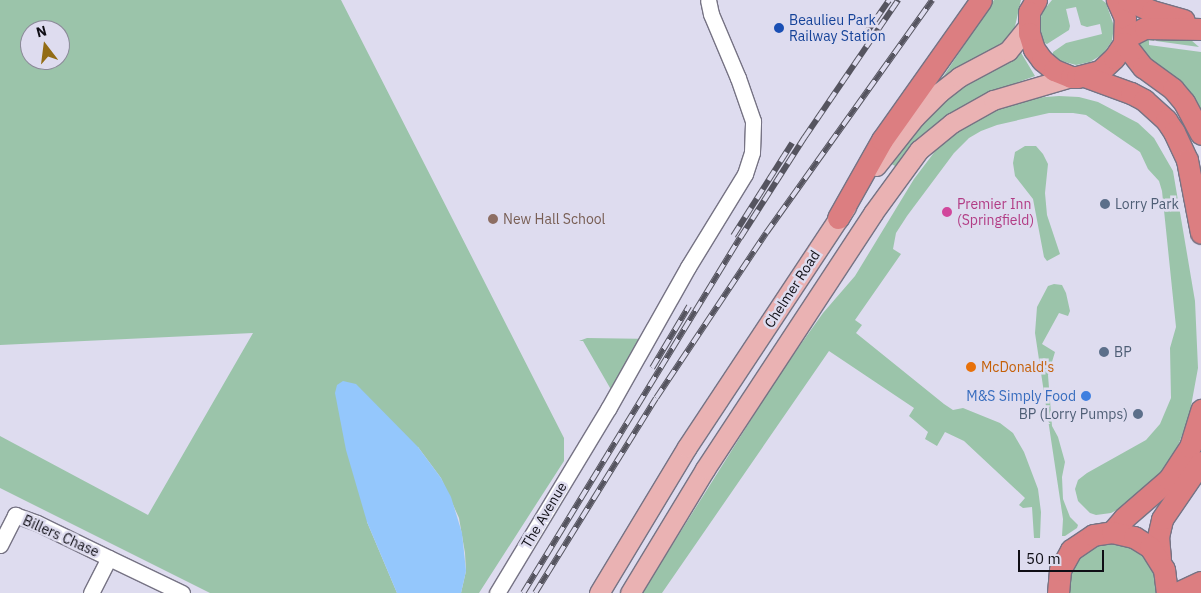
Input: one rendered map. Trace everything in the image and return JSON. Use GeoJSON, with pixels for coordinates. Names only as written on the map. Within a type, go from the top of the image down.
{"type":"FeatureCollection","features":[{"type":"Feature","properties":{"kind":"highway"},"geometry":{"type":"LineString","coordinates":[[838,218],[882,140],[981,0]]}},
{"type":"Feature","properties":{"kind":"highway"},"geometry":{"type":"LineString","coordinates":[[1117,0],[1125,18],[1124,40],[1143,67],[1173,89],[1184,102],[1201,134]]}},
{"type":"Feature","properties":{"kind":"highway"},"geometry":{"type":"LineString","coordinates":[[1128,0],[1152,11],[1199,26]]}},
{"type":"Feature","properties":{"kind":"highway"},"geometry":{"type":"LineString","coordinates":[[1155,0],[1199,26]]}},
{"type":"Feature","properties":{"kind":"highway"},"geometry":{"type":"LineString","coordinates":[[1031,9],[1032,44],[1036,53],[1054,70],[1131,92],[1144,100],[1166,120],[1174,132],[1187,160],[1201,234]]}},
{"type":"Feature","properties":{"kind":"highway"},"geometry":{"type":"LineString","coordinates":[[1077,77],[1100,71],[1109,64],[1124,40],[1144,28],[1199,26]]}},
{"type":"Feature","properties":{"kind":"highway"},"geometry":{"type":"LineString","coordinates":[[1112,532],[1124,518],[1169,479],[1190,447],[1201,410]]}},
{"type":"Feature","properties":{"kind":"highway"},"geometry":{"type":"LineString","coordinates":[[1167,593],[1166,576],[1160,559],[1158,536],[1162,519],[1201,462]]}},
{"type":"Feature","properties":{"kind":"highway"},"geometry":{"type":"LineString","coordinates":[[1058,593],[1060,570],[1071,550],[1094,535],[1112,532],[1125,534],[1144,542],[1160,559]]}},
{"type":"Feature","properties":{"kind":"highway"},"geometry":{"type":"LineString","coordinates":[[1177,593],[1201,582]]}},
{"type":"Feature","properties":{"kind":"main road","name":"Chelmer Road"},"geometry":{"type":"LineString","coordinates":[[599,593],[688,447],[838,218],[915,117],[959,77],[1008,50],[1031,9]]}},
{"type":"Feature","properties":{"kind":"main road","name":"Chelmer Road"},"geometry":{"type":"LineString","coordinates":[[630,593],[716,453],[872,214],[919,150],[952,123],[993,100],[1077,77]]}},
{"type":"Feature","properties":{"kind":"street","name":"The Avenue"},"geometry":{"type":"LineString","coordinates":[[497,593],[688,267],[745,174],[752,152],[753,121],[738,78],[711,14],[708,0]]}},
{"type":"Feature","properties":{"kind":"street","name":"Billers Chase"},"geometry":{"type":"LineString","coordinates":[[0,545],[15,516],[37,523],[109,558]]}},
{"type":"Feature","properties":{"kind":"street"},"geometry":{"type":"LineString","coordinates":[[91,593],[109,558],[182,593]]}},
{"type":"Feature","properties":{"kind":"green space"},"geometry":{"type":"Polygon","coordinates":[[[0,0],[341,0],[564,438],[564,461],[479,593],[461,593],[466,571],[459,518],[441,478],[418,447],[367,522],[397,593],[210,593],[0,488],[0,436],[148,515],[253,333],[0,345],[0,0]]]}},
{"type":"Feature","properties":{"kind":"green space"},"geometry":{"type":"Polygon","coordinates":[[[994,0],[1021,0],[1013,35],[1009,41],[941,80],[994,0]]]}},
{"type":"Feature","properties":{"kind":"green space"},"geometry":{"type":"Polygon","coordinates":[[[1052,0],[1102,0],[1106,3],[1114,26],[1112,41],[1103,54],[1090,62],[1076,65],[1061,61],[1053,56],[1053,52],[1066,43],[1102,34],[1100,24],[1087,27],[1081,25],[1076,7],[1066,9],[1070,26],[1069,30],[1047,44],[1044,43],[1039,23],[1043,11],[1052,0]]]}},
{"type":"Feature","properties":{"kind":"green space"},"geometry":{"type":"Polygon","coordinates":[[[1157,35],[1191,40],[1199,47],[1156,41],[1157,35]]]}},
{"type":"Feature","properties":{"kind":"green space"},"geometry":{"type":"Polygon","coordinates":[[[1154,37],[1154,41],[1149,40],[1149,45],[1201,52],[1201,121],[1155,69],[1139,46],[1142,40],[1154,37]]]}},
{"type":"Feature","properties":{"kind":"green space"},"geometry":{"type":"Polygon","coordinates":[[[1020,51],[1035,76],[992,92],[913,146],[895,166],[888,162],[909,135],[950,92],[1020,51]]]}},
{"type":"Feature","properties":{"kind":"green space"},"geometry":{"type":"Polygon","coordinates":[[[1079,97],[1098,102],[1138,123],[1154,138],[1173,171],[1195,301],[1198,368],[1189,417],[1176,451],[1164,470],[1119,509],[1111,513],[1096,515],[1090,513],[1078,501],[1075,489],[1078,480],[1146,440],[1160,424],[1171,398],[1170,348],[1176,327],[1162,191],[1159,181],[1148,169],[1140,152],[1086,115],[1049,113],[997,125],[969,138],[954,153],[907,216],[896,233],[893,249],[901,254],[855,320],[862,325],[856,333],[953,410],[963,408],[1000,423],[1013,433],[1024,452],[1038,489],[1041,512],[1040,538],[1034,538],[1032,507],[1023,508],[1019,505],[1025,498],[964,441],[945,432],[937,446],[925,439],[928,432],[909,416],[914,408],[829,351],[662,593],[642,593],[781,372],[823,313],[855,276],[914,179],[936,150],[950,134],[992,109],[1033,98],[1079,97]]]}},
{"type":"Feature","properties":{"kind":"green space"},"geometry":{"type":"Polygon","coordinates":[[[1025,146],[1036,146],[1048,164],[1045,193],[1047,215],[1060,254],[1047,261],[1044,257],[1033,199],[1015,176],[1013,163],[1015,152],[1025,146]]]}},
{"type":"Feature","properties":{"kind":"green space"},"geometry":{"type":"Polygon","coordinates":[[[1054,284],[1062,285],[1070,311],[1068,316],[1059,313],[1042,344],[1055,352],[1048,375],[1052,426],[1058,437],[1065,462],[1062,477],[1063,499],[1070,517],[1078,525],[1077,528],[1065,536],[1062,536],[1063,519],[1035,333],[1037,307],[1048,286],[1054,284]]]}},
{"type":"Feature","properties":{"kind":"green space"},"geometry":{"type":"Polygon","coordinates":[[[587,338],[654,339],[617,400],[583,341],[579,341],[587,338]]]}},
{"type":"Feature","properties":{"kind":"green space"},"geometry":{"type":"Polygon","coordinates":[[[1115,541],[1140,550],[1155,572],[1157,593],[1066,593],[1070,567],[1088,547],[1115,541]]]}},
{"type":"Feature","properties":{"kind":"water"},"geometry":{"type":"Polygon","coordinates":[[[343,381],[356,384],[418,447],[441,478],[451,497],[462,533],[466,571],[461,593],[397,593],[367,522],[346,450],[335,393],[337,385],[343,381]]]}},
{"type":"Feature","properties":{"kind":"railway"},"geometry":{"type":"LineString","coordinates":[[862,39],[889,0]]}},
{"type":"Feature","properties":{"kind":"railway"},"geometry":{"type":"LineString","coordinates":[[523,593],[740,238],[804,138],[898,0]]}},
{"type":"Feature","properties":{"kind":"railway"},"geometry":{"type":"LineString","coordinates":[[535,593],[656,398],[766,233],[932,0]]}},
{"type":"Feature","properties":{"kind":"railway"},"geometry":{"type":"LineString","coordinates":[[733,236],[792,143]]}},
{"type":"Feature","properties":{"kind":"railway"},"geometry":{"type":"LineString","coordinates":[[652,368],[689,306]]}},
{"type":"Feature","properties":{"kind":"place","name":"Beaulieu Park Railway Station"},"geometry":{"type":"Point","coordinates":[779,28]}},
{"type":"Feature","properties":{"kind":"place","name":"Lorry Park"},"geometry":{"type":"Point","coordinates":[1105,204]}},
{"type":"Feature","properties":{"kind":"place","name":"Premier Inn (Springfield)"},"geometry":{"type":"Point","coordinates":[947,212]}},
{"type":"Feature","properties":{"kind":"place","name":"New Hall School"},"geometry":{"type":"Point","coordinates":[493,219]}},
{"type":"Feature","properties":{"kind":"place","name":"BP"},"geometry":{"type":"Point","coordinates":[1104,352]}},
{"type":"Feature","properties":{"kind":"place","name":"McDonald's"},"geometry":{"type":"Point","coordinates":[971,367]}},
{"type":"Feature","properties":{"kind":"place","name":"M&S Simply Food"},"geometry":{"type":"Point","coordinates":[1086,396]}},
{"type":"Feature","properties":{"kind":"place","name":"BP (Lorry Pumps)"},"geometry":{"type":"Point","coordinates":[1138,414]}}]}
